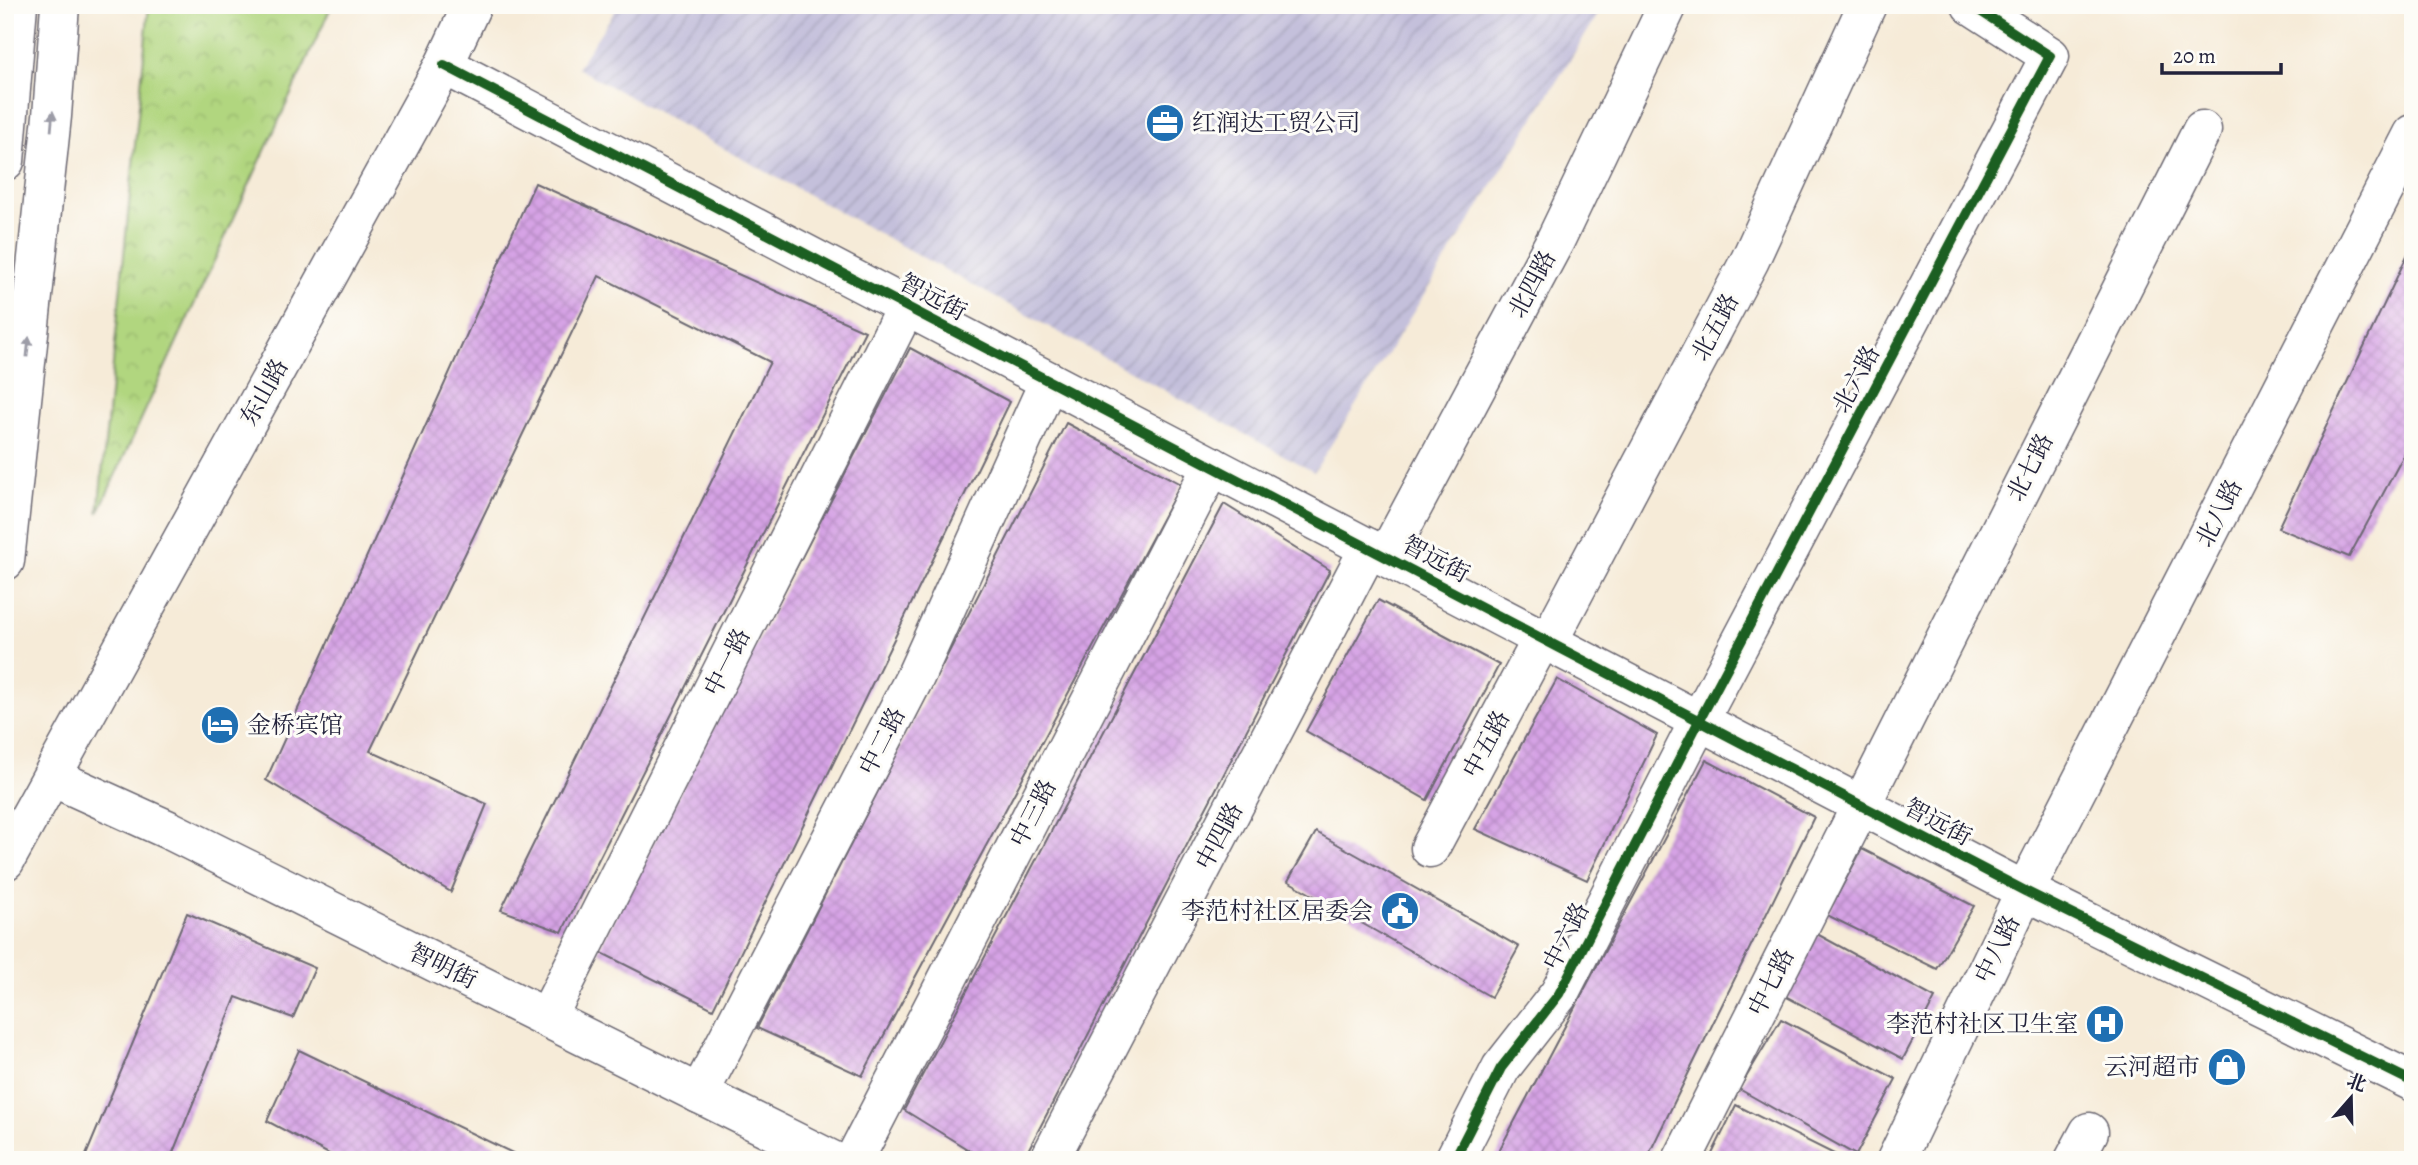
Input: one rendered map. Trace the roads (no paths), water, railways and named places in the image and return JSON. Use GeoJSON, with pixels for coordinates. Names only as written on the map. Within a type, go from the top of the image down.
{"type":"FeatureCollection","features":[{"type":"Feature","properties":{"kind":"street"},"geometry":{"type":"LineString","coordinates":[[5,161],[18,5]]}},
{"type":"Feature","properties":{"kind":"street"},"geometry":{"type":"LineString","coordinates":[[5,561],[52,116],[60,5]]}},
{"type":"Feature","properties":{"kind":"street","name":"东山路"},"geometry":{"type":"LineString","coordinates":[[5,861],[444,65],[472,5]]}},
{"type":"Feature","properties":{"kind":"street","name":"北四路"},"geometry":{"type":"LineString","coordinates":[[1377,552],[1556,239],[1668,5]]}},
{"type":"Feature","properties":{"kind":"street","name":"北五路"},"geometry":{"type":"LineString","coordinates":[[1545,640],[1750,260],[1867,5]]}},
{"type":"Feature","properties":{"kind":"street","name":"北六路"},"geometry":{"type":"LineString","coordinates":[[1699,721],[2050,56],[1971,5]]}},
{"type":"Feature","properties":{"kind":"street","name":"智远街"},"geometry":{"type":"LineString","coordinates":[[444,65],[2025,891],[2413,1082]]}},
{"type":"Feature","properties":{"kind":"street","name":"北七路"},"geometry":{"type":"LineString","coordinates":[[1860,804],[2202,130]]}},
{"type":"Feature","properties":{"kind":"street","name":"北八路"},"geometry":{"type":"LineString","coordinates":[[2025,891],[2413,135]]}},
{"type":"Feature","properties":{"kind":"street","name":"中一路"},"geometry":{"type":"LineString","coordinates":[[547,1018],[906,307]]}},
{"type":"Feature","properties":{"kind":"street","name":"中二路"},"geometry":{"type":"LineString","coordinates":[[699,1094],[916,675],[1049,381]]}},
{"type":"Feature","properties":{"kind":"street","name":"中三路"},"geometry":{"type":"LineString","coordinates":[[854,1160],[1212,466]]}},
{"type":"Feature","properties":{"kind":"street","name":"中四路"},"geometry":{"type":"LineString","coordinates":[[1049,1160],[1377,552]]}},
{"type":"Feature","properties":{"kind":"street","name":"中五路"},"geometry":{"type":"LineString","coordinates":[[1430,848],[1545,640]]}},
{"type":"Feature","properties":{"kind":"street","name":"中六路"},"geometry":{"type":"LineString","coordinates":[[1454,1160],[1501,1068],[1559,994],[1699,721]]}},
{"type":"Feature","properties":{"kind":"street","name":"智明街"},"geometry":{"type":"LineString","coordinates":[[52,778],[170,831],[832,1160]]}},
{"type":"Feature","properties":{"kind":"street","name":"中七路"},"geometry":{"type":"LineString","coordinates":[[1682,1160],[1860,804]]}},
{"type":"Feature","properties":{"kind":"street","name":"中八路"},"geometry":{"type":"LineString","coordinates":[[1895,1160],[2025,891]]}},
{"type":"Feature","properties":{"kind":"place","name":"红润达工贸公司"},"geometry":{"type":"Point","coordinates":[1165,123]}},
{"type":"Feature","properties":{"kind":"place","name":"金桥宾馆"},"geometry":{"type":"Point","coordinates":[220,725]}},
{"type":"Feature","properties":{"kind":"place","name":"李范村社区居委会"},"geometry":{"type":"Point","coordinates":[1400,911]}},
{"type":"Feature","properties":{"kind":"place","name":"李范村社区卫生室"},"geometry":{"type":"Point","coordinates":[2105,1024]}},
{"type":"Feature","properties":{"kind":"place","name":"云河超市"},"geometry":{"type":"Point","coordinates":[2227,1067]}}]}
